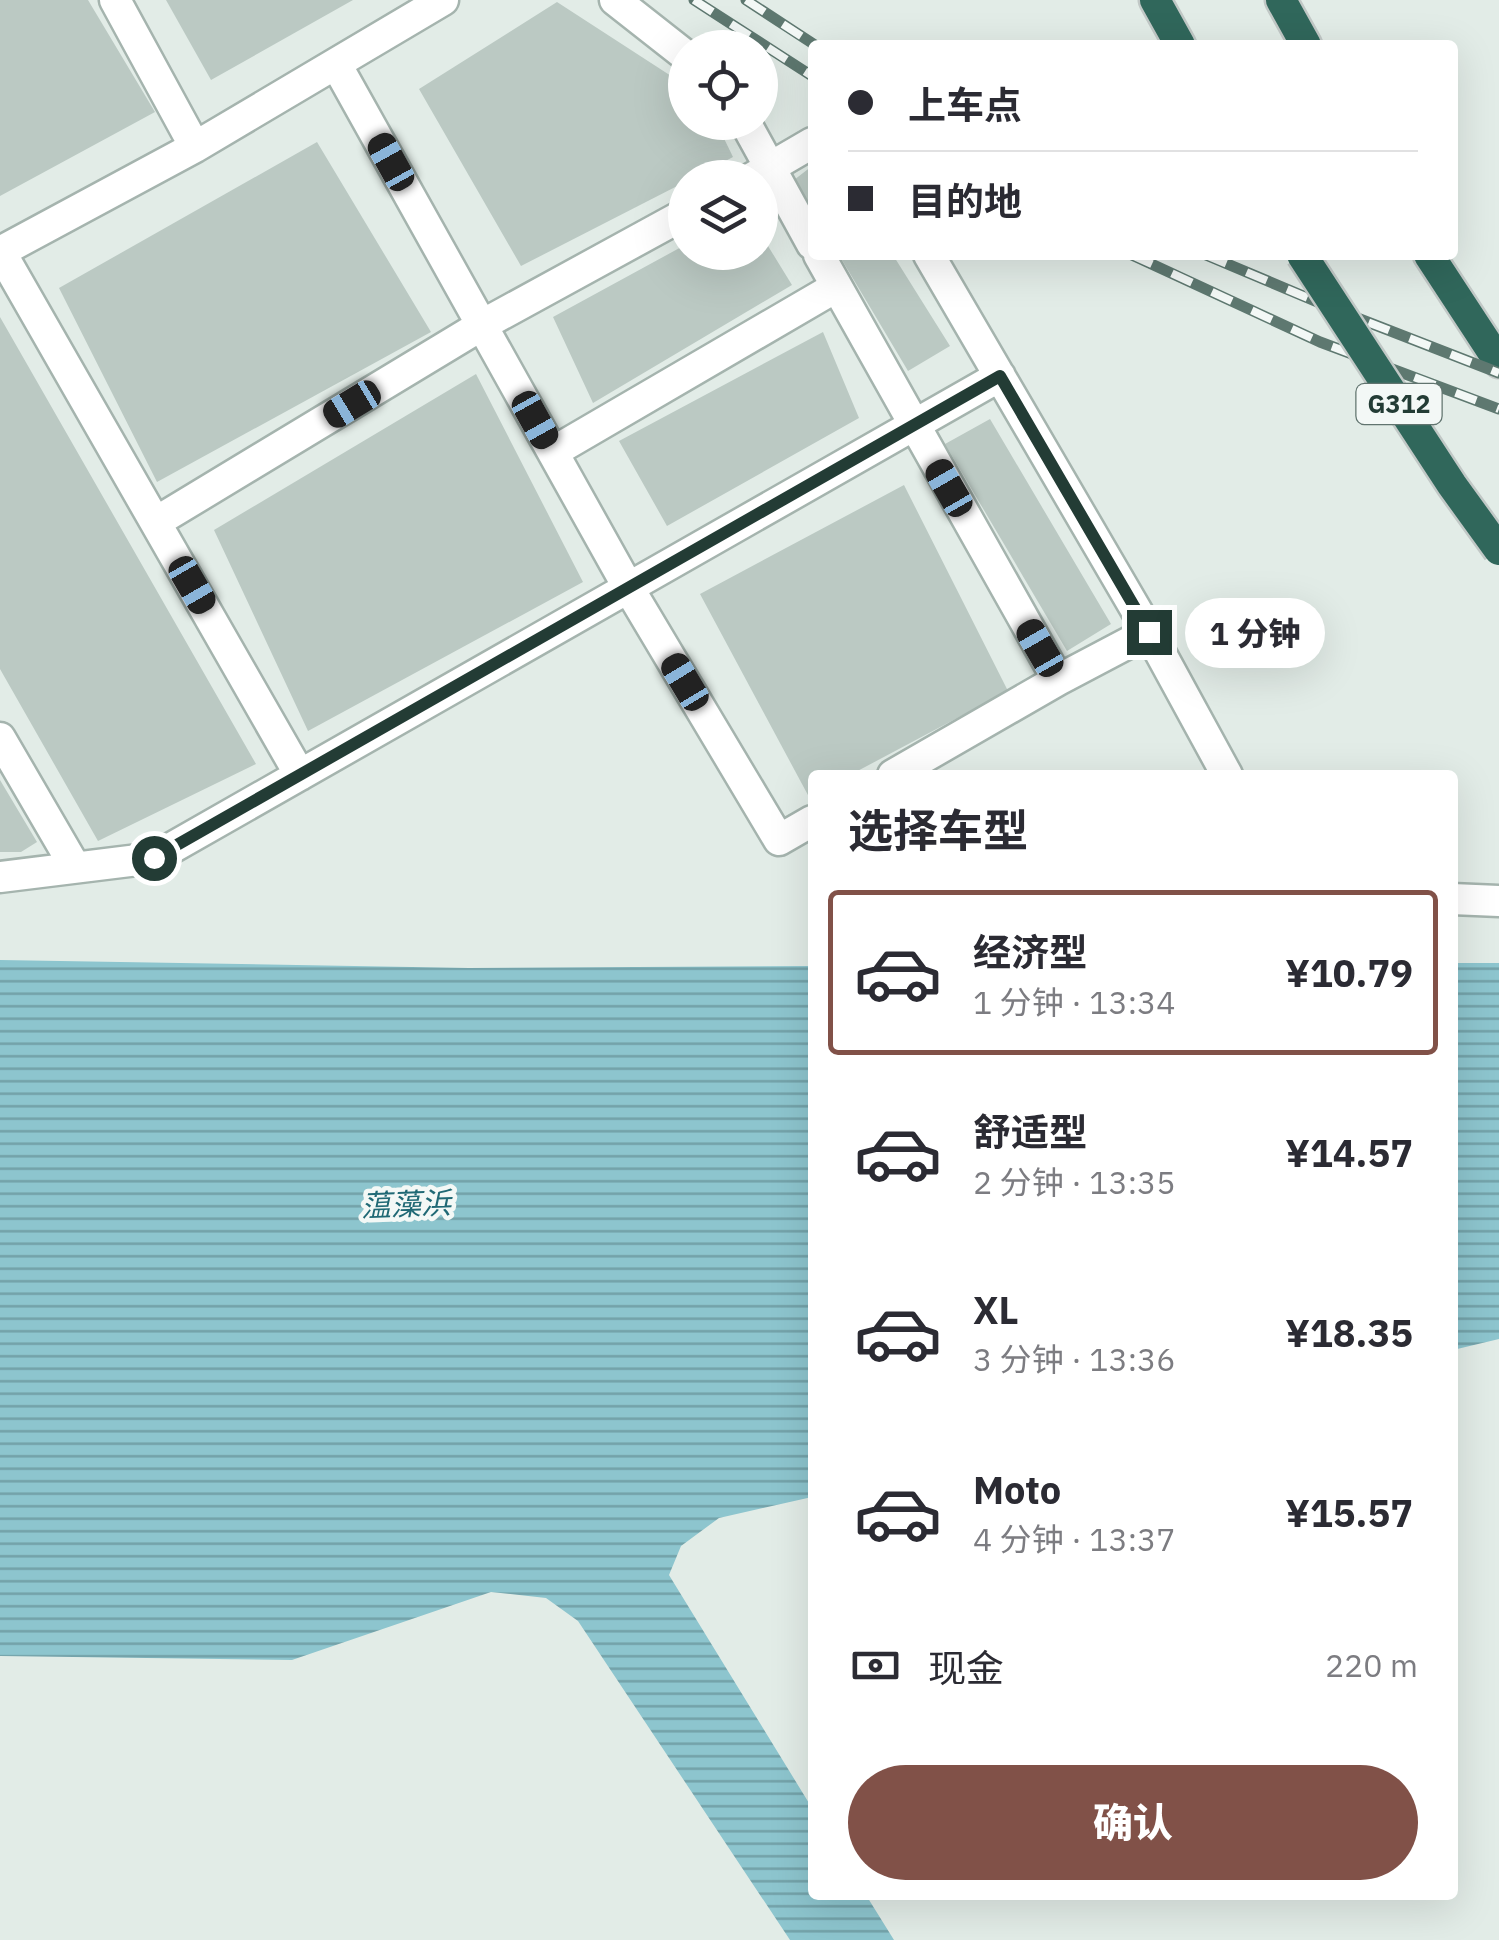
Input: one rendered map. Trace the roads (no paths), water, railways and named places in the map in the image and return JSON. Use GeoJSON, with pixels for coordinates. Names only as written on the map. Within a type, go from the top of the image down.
{"type":"FeatureCollection","features":[{"type":"Feature","properties":{"kind":"highway"},"geometry":{"type":"LineString","coordinates":[[1155,0],[1177,40]]}},
{"type":"Feature","properties":{"kind":"highway","name":"G312"},"geometry":{"type":"LineString","coordinates":[[1305,260],[1499,550]]}},
{"type":"Feature","properties":{"kind":"highway"},"geometry":{"type":"LineString","coordinates":[[1432,260],[1499,362]]}},
{"type":"Feature","properties":{"kind":"street"},"geometry":{"type":"LineString","coordinates":[[115,0],[195,147]]}},
{"type":"Feature","properties":{"kind":"street"},"geometry":{"type":"LineString","coordinates":[[300,774],[0,251],[195,147],[443,0]]}},
{"type":"Feature","properties":{"kind":"street"},"geometry":{"type":"LineString","coordinates":[[615,0],[668,42]]}},
{"type":"Feature","properties":{"kind":"street"},"geometry":{"type":"LineString","coordinates":[[336,64],[628,586],[779,840],[808,823]]}},
{"type":"Feature","properties":{"kind":"street"},"geometry":{"type":"LineString","coordinates":[[778,162],[808,145]]}},
{"type":"Feature","properties":{"kind":"street"},"geometry":{"type":"LineString","coordinates":[[778,196],[808,238]]}},
{"type":"Feature","properties":{"kind":"street"},"geometry":{"type":"LineString","coordinates":[[156,522],[482,325],[668,223]]}},
{"type":"Feature","properties":{"kind":"street"},"geometry":{"type":"LineString","coordinates":[[822,260],[1058,680]]}},
{"type":"Feature","properties":{"kind":"street"},"geometry":{"type":"LineString","coordinates":[[932,260],[1149,632],[1224,770]]}},
{"type":"Feature","properties":{"kind":"street"},"geometry":{"type":"LineString","coordinates":[[552,452],[836,287]]}},
{"type":"Feature","properties":{"kind":"street"},"geometry":{"type":"LineString","coordinates":[[0,877],[154,858],[1000,376]]}},
{"type":"Feature","properties":{"kind":"street"},"geometry":{"type":"LineString","coordinates":[[902,770],[1149,632]]}},
{"type":"Feature","properties":{"kind":"street"},"geometry":{"type":"LineString","coordinates":[[0,738],[74,867]]}},
{"type":"Feature","properties":{"kind":"street"},"geometry":{"type":"LineString","coordinates":[[1458,899],[1499,902]]}},
{"type":"Feature","properties":{"kind":"water","name":"蕰藻浜"},"geometry":{"type":"Polygon","coordinates":[[[0,960],[469,968],[808,966],[808,1498],[719,1518],[681,1546],[669,1575],[808,1801],[808,1900],[869,1900],[894,1940],[790,1940],[578,1621],[546,1598],[491,1592],[292,1660],[0,1656],[0,960]]]}},
{"type":"Feature","properties":{"kind":"water"},"geometry":{"type":"Polygon","coordinates":[[[1458,963],[1499,963],[1499,1339],[1458,1349],[1458,963]]]}},
{"type":"Feature","properties":{"kind":"railway"},"geometry":{"type":"LineString","coordinates":[[694,0],[808,73]]}},
{"type":"Feature","properties":{"kind":"railway"},"geometry":{"type":"LineString","coordinates":[[746,0],[808,40]]}},
{"type":"Feature","properties":{"kind":"railway"},"geometry":{"type":"LineString","coordinates":[[1143,260],[1320,342],[1499,409]]}},
{"type":"Feature","properties":{"kind":"railway"},"geometry":{"type":"LineString","coordinates":[[1218,260],[1499,373]]}}]}
